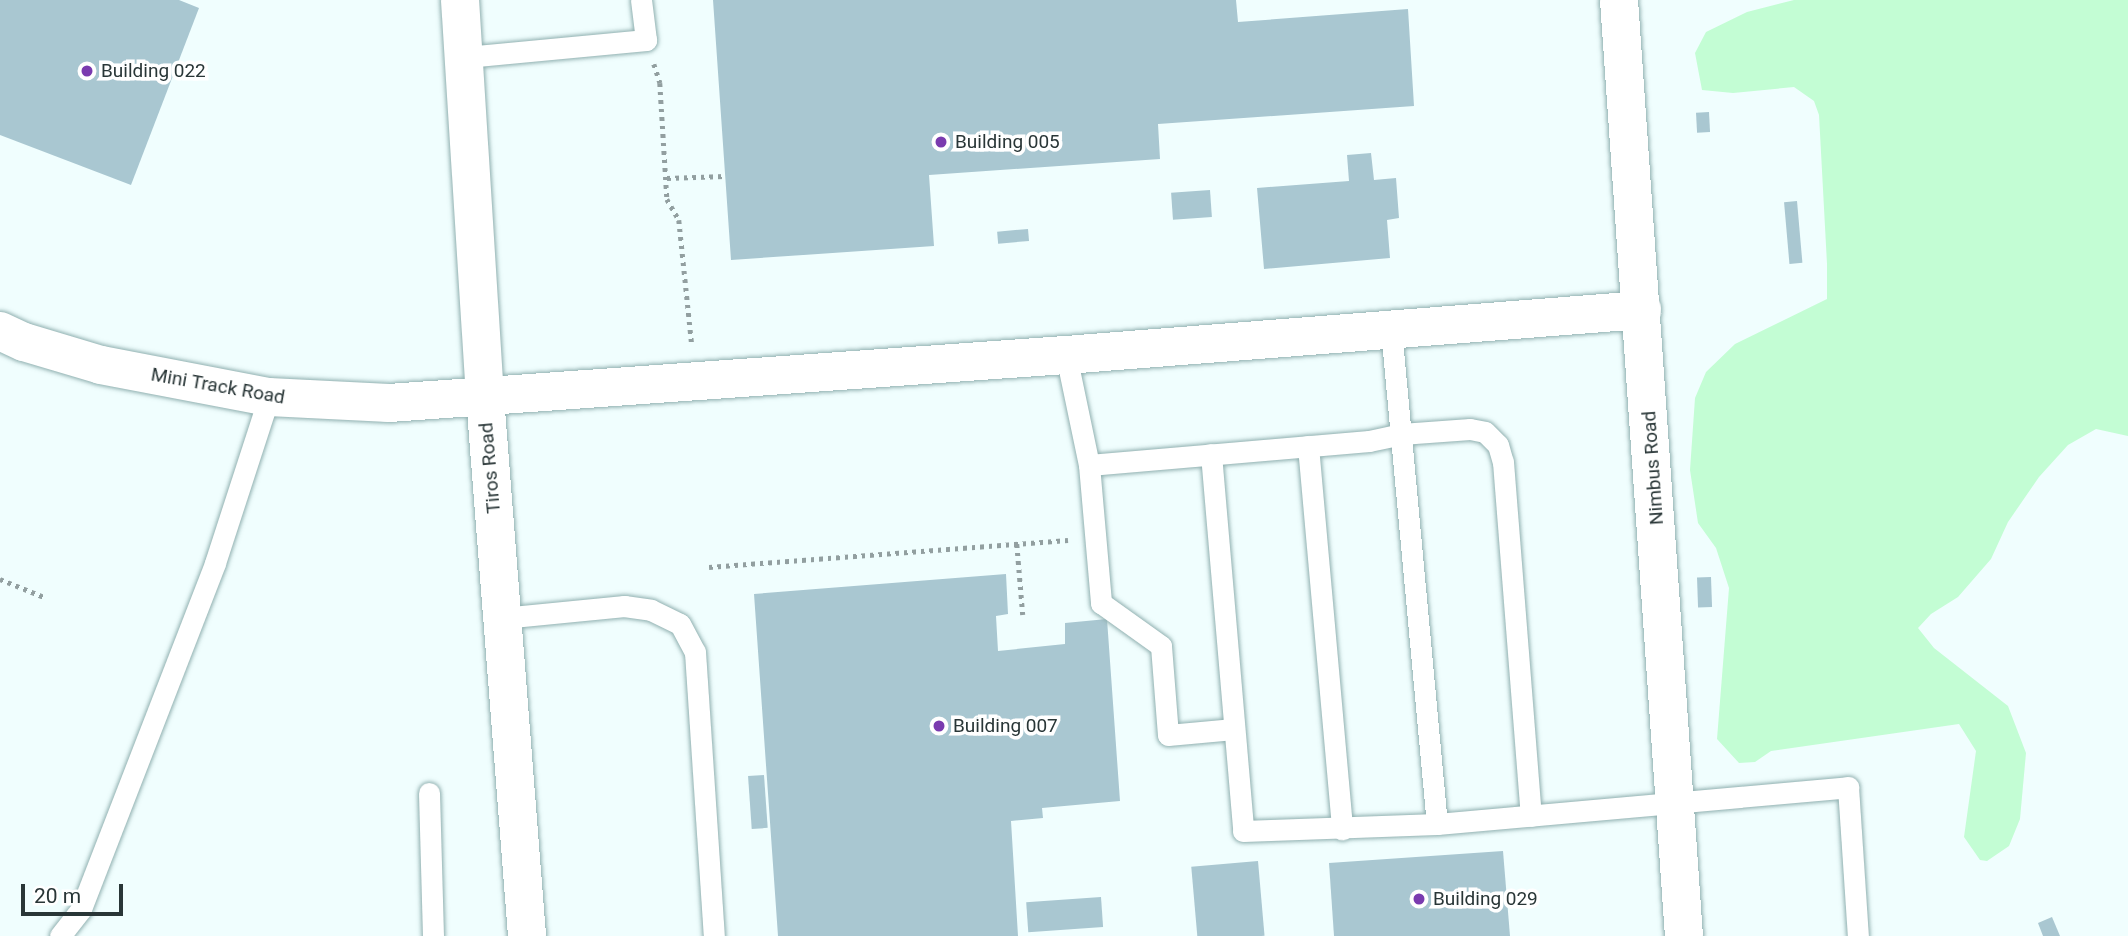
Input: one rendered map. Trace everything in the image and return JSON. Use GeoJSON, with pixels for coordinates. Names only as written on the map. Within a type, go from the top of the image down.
{"type":"FeatureCollection","features":[{"type":"Feature","properties":{"kind":"street","name":"Tiros Road"},"geometry":{"type":"LineString","coordinates":[[460,0],[466,57],[485,397],[527,936]]}},
{"type":"Feature","properties":{"kind":"street","name":"Nimbus Road"},"geometry":{"type":"LineString","coordinates":[[1619,0],[1684,936]]}},
{"type":"Feature","properties":{"kind":"street","name":"Mini Track Road"},"geometry":{"type":"LineString","coordinates":[[0,331],[24,342],[101,365],[269,397],[389,403],[1066,355],[1642,310]]}},
{"type":"Feature","properties":{"kind":"lane"},"geometry":{"type":"LineString","coordinates":[[466,57],[646,40],[641,0]]}},
{"type":"Feature","properties":{"kind":"lane"},"geometry":{"type":"LineString","coordinates":[[1391,329],[1437,824]]}},
{"type":"Feature","properties":{"kind":"lane"},"geometry":{"type":"LineString","coordinates":[[1066,355],[1089,465],[1101,603],[1161,646],[1168,735],[1234,729]]}},
{"type":"Feature","properties":{"kind":"lane"},"geometry":{"type":"LineString","coordinates":[[60,936],[81,909],[215,563],[269,397]]}},
{"type":"Feature","properties":{"kind":"lane"},"geometry":{"type":"LineString","coordinates":[[1089,465],[1308,446],[1401,434],[1470,429],[1485,432],[1498,445],[1503,462],[1531,816]]}},
{"type":"Feature","properties":{"kind":"lane"},"geometry":{"type":"LineString","coordinates":[[1308,446],[1342,829]]}},
{"type":"Feature","properties":{"kind":"lane"},"geometry":{"type":"LineString","coordinates":[[1211,454],[1243,831],[1437,824],[1848,787],[1858,936]]}},
{"type":"Feature","properties":{"kind":"lane"},"geometry":{"type":"LineString","coordinates":[[502,618],[624,606],[651,610],[680,624],[695,652],[714,936]]}},
{"type":"Feature","properties":{"kind":"lane"},"geometry":{"type":"LineString","coordinates":[[429,793],[433,936]]}},
{"type":"Feature","properties":{"kind":"path"},"geometry":{"type":"LineString","coordinates":[[646,40],[660,83],[667,199],[679,220],[693,352]]}},
{"type":"Feature","properties":{"kind":"path"},"geometry":{"type":"LineString","coordinates":[[667,178],[725,176]]}},
{"type":"Feature","properties":{"kind":"path"},"geometry":{"type":"LineString","coordinates":[[709,567],[1096,538]]}},
{"type":"Feature","properties":{"kind":"path"},"geometry":{"type":"LineString","coordinates":[[1017,544],[1023,615]]}},
{"type":"Feature","properties":{"kind":"path"},"geometry":{"type":"LineString","coordinates":[[0,579],[44,597]]}},
{"type":"Feature","properties":{"kind":"green space"},"geometry":{"type":"Polygon","coordinates":[[[1794,0],[2128,0],[2128,436],[2096,429],[2068,445],[2039,477],[2008,522],[1991,559],[1958,597],[1931,614],[1918,628],[1934,648],[2008,706],[2026,753],[2020,819],[2009,846],[1987,861],[1980,860],[1964,837],[1976,751],[1959,724],[1771,751],[1755,762],[1739,763],[1717,739],[1729,588],[1716,548],[1698,523],[1690,470],[1695,398],[1706,372],[1735,344],[1827,299],[1827,264],[1819,115],[1814,101],[1794,87],[1733,93],[1702,90],[1695,53],[1706,32],[1747,12],[1794,0]]]}},
{"type":"Feature","properties":{"kind":"building","name":"Building 022"},"geometry":{"type":"Polygon","coordinates":[[[0,0],[179,0],[199,8],[131,185],[0,135],[0,0]]]}},
{"type":"Feature","properties":{"kind":"building","name":"Building 005"},"geometry":{"type":"Polygon","coordinates":[[[713,0],[1236,0],[1238,22],[1408,9],[1414,106],[1158,124],[1160,159],[929,175],[934,246],[731,260],[713,0]]]}},
{"type":"Feature","properties":{"kind":"building"},"geometry":{"type":"Polygon","coordinates":[[[1709,112],[1710,132],[1697,133],[1696,113],[1709,112]]]}},
{"type":"Feature","properties":{"kind":"building"},"geometry":{"type":"Polygon","coordinates":[[[1371,153],[1374,180],[1396,178],[1399,218],[1387,220],[1390,258],[1264,269],[1257,188],[1349,181],[1347,155],[1371,153]]]}},
{"type":"Feature","properties":{"kind":"building"},"geometry":{"type":"Polygon","coordinates":[[[1210,190],[1212,217],[1173,220],[1171,193],[1210,190]]]}},
{"type":"Feature","properties":{"kind":"building"},"geometry":{"type":"Polygon","coordinates":[[[1797,201],[1802,263],[1789,264],[1784,202],[1797,201]]]}},
{"type":"Feature","properties":{"kind":"building"},"geometry":{"type":"Polygon","coordinates":[[[1028,229],[1029,241],[998,244],[997,232],[1028,229]]]}},
{"type":"Feature","properties":{"kind":"building","name":"Building 007"},"geometry":{"type":"Polygon","coordinates":[[[1006,574],[1008,614],[996,616],[998,651],[1065,644],[1065,623],[1107,619],[1120,801],[1042,808],[1043,818],[1011,821],[1018,936],[778,936],[754,594],[1006,574]]]}},
{"type":"Feature","properties":{"kind":"building"},"geometry":{"type":"Polygon","coordinates":[[[1697,577],[1711,577],[1712,607],[1698,607],[1697,577]]]}},
{"type":"Feature","properties":{"kind":"building"},"geometry":{"type":"Polygon","coordinates":[[[764,775],[768,828],[752,829],[748,776],[764,775]]]}},
{"type":"Feature","properties":{"kind":"building","name":"Building 029"},"geometry":{"type":"Polygon","coordinates":[[[1503,851],[1510,936],[1334,936],[1329,863],[1503,851]]]}},
{"type":"Feature","properties":{"kind":"building"},"geometry":{"type":"Polygon","coordinates":[[[1258,861],[1265,936],[1197,936],[1191,867],[1258,861]]]}},
{"type":"Feature","properties":{"kind":"building"},"geometry":{"type":"Polygon","coordinates":[[[1101,897],[1103,927],[1028,932],[1026,902],[1101,897]]]}},
{"type":"Feature","properties":{"kind":"building"},"geometry":{"type":"Polygon","coordinates":[[[2052,917],[2060,936],[2043,936],[2038,923],[2052,917]]]}},
{"type":"Feature","properties":{"kind":"place","name":"Building 022"},"geometry":{"type":"Point","coordinates":[87,71]}},
{"type":"Feature","properties":{"kind":"place","name":"Building 005"},"geometry":{"type":"Point","coordinates":[941,142]}},
{"type":"Feature","properties":{"kind":"place","name":"Building 007"},"geometry":{"type":"Point","coordinates":[939,726]}},
{"type":"Feature","properties":{"kind":"place","name":"Building 029"},"geometry":{"type":"Point","coordinates":[1419,899]}}]}
